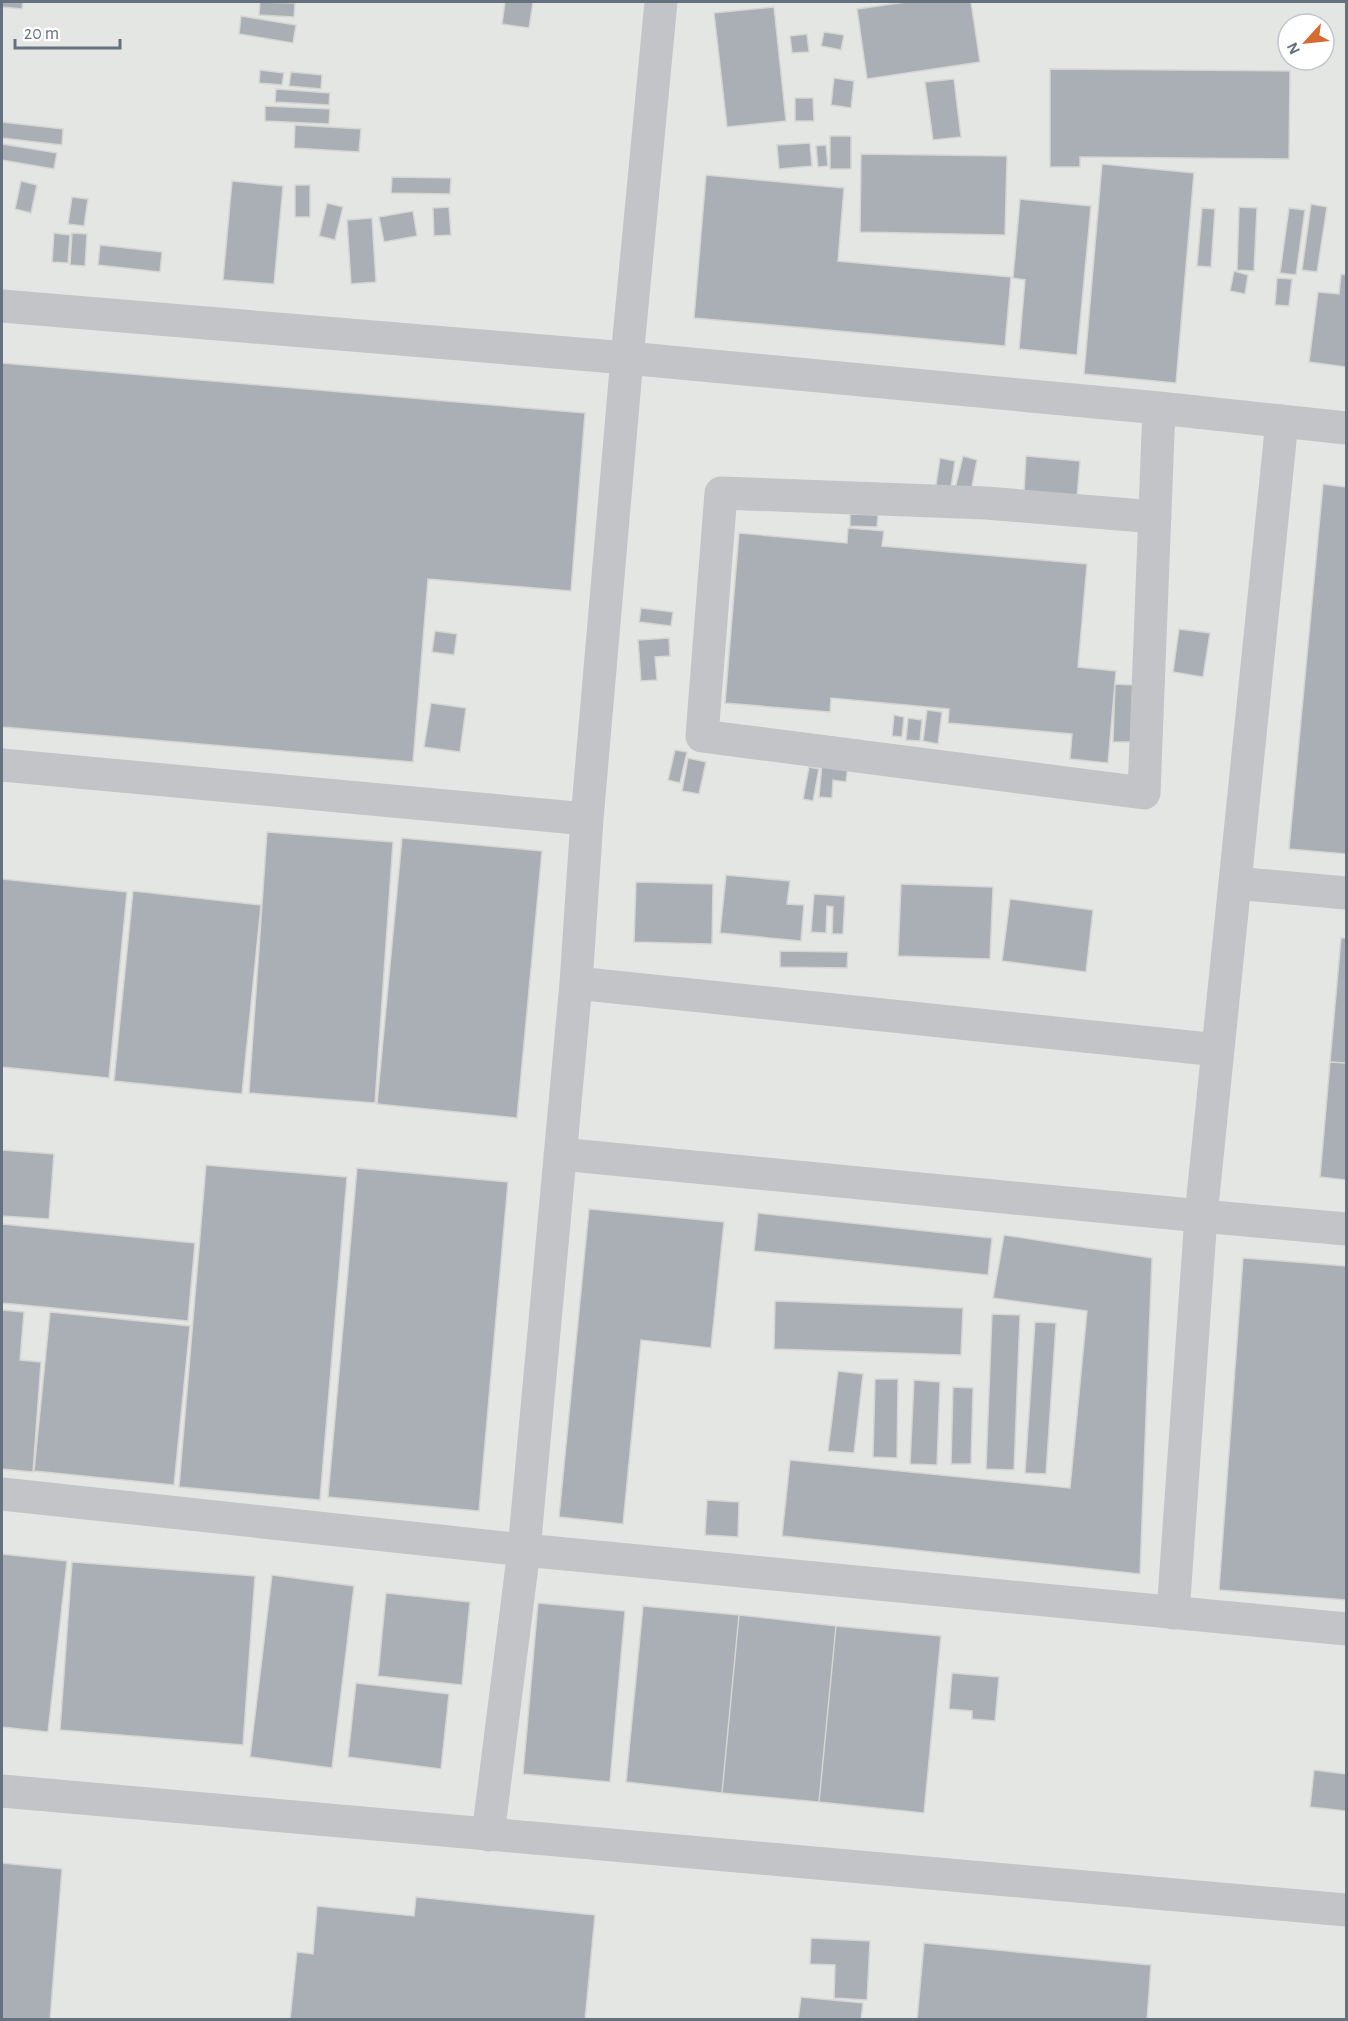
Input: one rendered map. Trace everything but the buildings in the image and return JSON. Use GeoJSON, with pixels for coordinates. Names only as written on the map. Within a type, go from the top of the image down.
{"type":"FeatureCollection","features":[{"type":"Feature","properties":{"kind":"street"},"geometry":{"type":"LineString","coordinates":[[488,1835],[524,1550],[576,983],[587,819],[627,358],[664,2]]}},
{"type":"Feature","properties":{"kind":"street"},"geometry":{"type":"LineString","coordinates":[[2,306],[627,358],[1347,428]]}},
{"type":"Feature","properties":{"kind":"street"},"geometry":{"type":"LineString","coordinates":[[1155,517],[986,504],[721,493],[702,736],[1143,793],[1155,517],[1159,408]]}},
{"type":"Feature","properties":{"kind":"street"},"geometry":{"type":"LineString","coordinates":[[1173,1613],[1201,1216],[1282,421]]}},
{"type":"Feature","properties":{"kind":"street"},"geometry":{"type":"LineString","coordinates":[[2,765],[587,819]]}},
{"type":"Feature","properties":{"kind":"street"},"geometry":{"type":"LineString","coordinates":[[1235,883],[1347,892]]}},
{"type":"Feature","properties":{"kind":"street"},"geometry":{"type":"LineString","coordinates":[[576,983],[1218,1050]]}},
{"type":"Feature","properties":{"kind":"street"},"geometry":{"type":"LineString","coordinates":[[560,1154],[1347,1229]]}},
{"type":"Feature","properties":{"kind":"street"},"geometry":{"type":"LineString","coordinates":[[2,1494],[524,1550],[1347,1629]]}},
{"type":"Feature","properties":{"kind":"street"},"geometry":{"type":"LineString","coordinates":[[2,1791],[1347,1910]]}},
{"type":"Feature","properties":{"kind":"shaded area"},"geometry":{"type":"Polygon","coordinates":[[[2,2],[1346,2],[1346,2019],[2,2019],[2,2]]]}}]}
